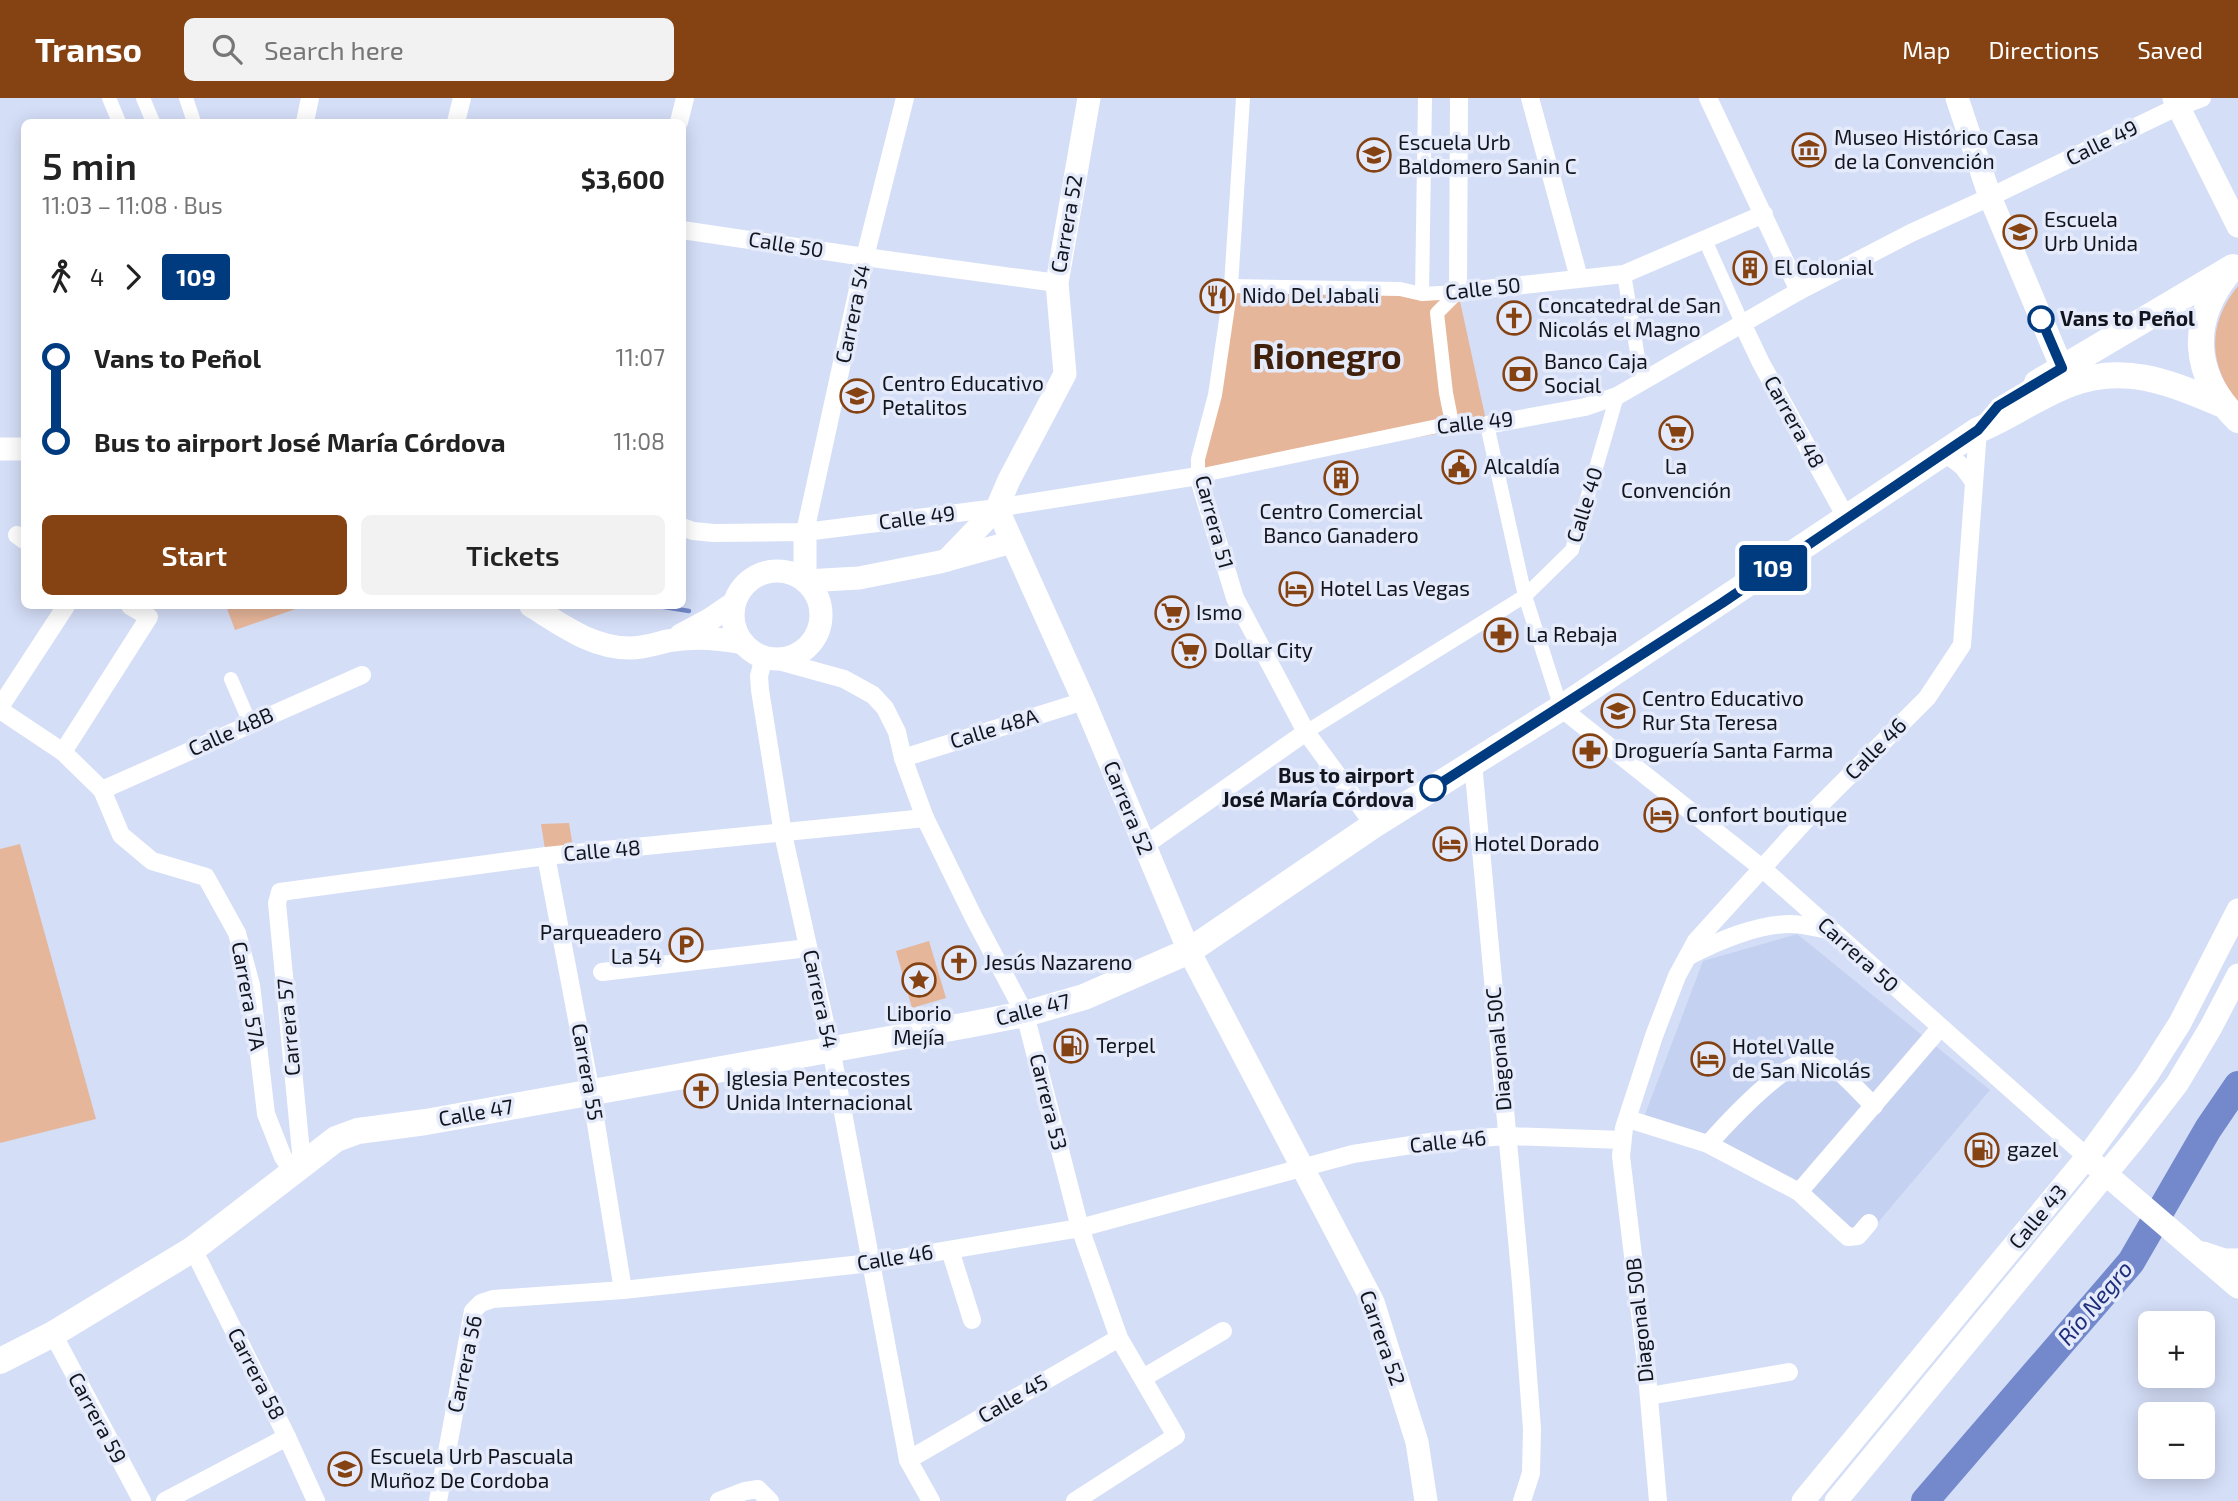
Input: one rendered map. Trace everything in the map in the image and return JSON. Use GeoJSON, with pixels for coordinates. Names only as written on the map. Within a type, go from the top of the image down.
{"type":"FeatureCollection","features":[{"type":"Feature","properties":{"kind":"main road","name":"Calle 47"},"geometry":{"type":"LineString","coordinates":[[1978,430],[1998,406],[2235,265]]}},
{"type":"Feature","properties":{"kind":"main road"},"geometry":{"type":"LineString","coordinates":[[2229,412],[2206,377],[2200,348],[2203,318],[2214,290],[2235,265]]}},
{"type":"Feature","properties":{"kind":"main road"},"geometry":{"type":"LineString","coordinates":[[2062,368],[2087,378]]}},
{"type":"Feature","properties":{"kind":"main road","name":"Calle 47"},"geometry":{"type":"LineString","coordinates":[[0,1361],[53,1334],[193,1249],[298,1161],[336,1139],[358,1131],[426,1122],[1025,1014],[1084,997],[1189,951],[1374,825],[1562,708],[1978,430],[2005,419],[2067,384],[2087,378],[2119,374],[2167,381],[2229,412]]}},
{"type":"Feature","properties":{"kind":"street"},"geometry":{"type":"LineString","coordinates":[[109,98],[118,119]]}},
{"type":"Feature","properties":{"kind":"street"},"geometry":{"type":"LineString","coordinates":[[143,98],[152,119]]}},
{"type":"Feature","properties":{"kind":"street"},"geometry":{"type":"LineString","coordinates":[[186,98],[193,119]]}},
{"type":"Feature","properties":{"kind":"street"},"geometry":{"type":"LineString","coordinates":[[306,119],[310,98]]}},
{"type":"Feature","properties":{"kind":"street"},"geometry":{"type":"LineString","coordinates":[[457,119],[462,98]]}},
{"type":"Feature","properties":{"kind":"street"},"geometry":{"type":"LineString","coordinates":[[680,119],[685,98]]}},
{"type":"Feature","properties":{"kind":"street","name":"Carrera 54"},"geometry":{"type":"LineString","coordinates":[[795,576],[865,257],[905,98]]}},
{"type":"Feature","properties":{"kind":"street","name":"Carrera 52"},"geometry":{"type":"LineString","coordinates":[[1089,98],[1057,283],[1065,374],[997,508],[1084,701],[1189,951],[1373,1302],[1417,1442],[1426,1501]]}},
{"type":"Feature","properties":{"kind":"street","name":"Carrera 51"},"geometry":{"type":"LineString","coordinates":[[1243,98],[1231,286],[1215,395],[1198,459],[1198,476],[1234,598],[1306,732],[1374,825]]}},
{"type":"Feature","properties":{"kind":"street"},"geometry":{"type":"LineString","coordinates":[[1422,294],[1425,98]]}},
{"type":"Feature","properties":{"kind":"street"},"geometry":{"type":"LineString","coordinates":[[1452,423],[1437,313],[1458,292],[1459,98]]}},
{"type":"Feature","properties":{"kind":"street"},"geometry":{"type":"LineString","coordinates":[[1530,98],[1579,278]]}},
{"type":"Feature","properties":{"kind":"street"},"geometry":{"type":"LineString","coordinates":[[1708,98],[1799,291]]}},
{"type":"Feature","properties":{"kind":"street"},"geometry":{"type":"LineString","coordinates":[[1957,98],[1990,197],[2062,368]]}},
{"type":"Feature","properties":{"kind":"street","name":"Calle 49"},"geometry":{"type":"LineString","coordinates":[[686,528],[714,533],[805,531],[997,508],[1198,476],[1452,423],[1487,425],[1585,407],[1617,396],[1799,291],[1911,233],[1990,197],[2175,102],[2202,98]]}},
{"type":"Feature","properties":{"kind":"street"},"geometry":{"type":"LineString","coordinates":[[2175,102],[2238,226]]}},
{"type":"Feature","properties":{"kind":"street"},"geometry":{"type":"LineString","coordinates":[[1425,165],[1458,167]]}},
{"type":"Feature","properties":{"kind":"street","name":"Calle 50"},"geometry":{"type":"LineString","coordinates":[[1231,286],[1400,289],[1422,294],[1624,274],[1764,214]]}},
{"type":"Feature","properties":{"kind":"street","name":"Calle 50"},"geometry":{"type":"LineString","coordinates":[[686,231],[1057,283]]}},
{"type":"Feature","properties":{"kind":"street"},"geometry":{"type":"LineString","coordinates":[[1704,240],[1743,324]]}},
{"type":"Feature","properties":{"kind":"street"},"geometry":{"type":"LineString","coordinates":[[1624,274],[1642,382]]}},
{"type":"Feature","properties":{"kind":"street","name":"Carrera 48"},"geometry":{"type":"LineString","coordinates":[[1743,324],[1761,363],[1847,519]]}},
{"type":"Feature","properties":{"kind":"street","name":"Calle 40"},"geometry":{"type":"LineString","coordinates":[[1525,596],[1572,550],[1617,396]]}},
{"type":"Feature","properties":{"kind":"street"},"geometry":{"type":"LineString","coordinates":[[1487,425],[1525,596],[1562,708]]}},
{"type":"Feature","properties":{"kind":"street","name":"Calle 46"},"geometry":{"type":"LineString","coordinates":[[514,1297],[624,1290],[871,1263],[950,1250],[1080,1228],[1303,1167],[1365,1152],[1437,1141],[1508,1136],[1622,1140],[1654,1036],[1686,957],[1696,941],[1815,810],[1927,698],[1962,645],[1978,430]]}},
{"type":"Feature","properties":{"kind":"street"},"geometry":{"type":"LineString","coordinates":[[0,449],[21,449]]}},
{"type":"Feature","properties":{"kind":"street"},"geometry":{"type":"LineString","coordinates":[[1944,452],[1963,467],[1974,482]]}},
{"type":"Feature","properties":{"kind":"street"},"geometry":{"type":"LineString","coordinates":[[947,560],[997,508]]}},
{"type":"Feature","properties":{"kind":"street"},"geometry":{"type":"LineString","coordinates":[[669,641],[734,603],[745,584],[764,572],[859,578],[947,560],[1012,542]]}},
{"type":"Feature","properties":{"kind":"street"},"geometry":{"type":"LineString","coordinates":[[795,576],[813,589],[821,609]]}},
{"type":"Feature","properties":{"kind":"street"},"geometry":{"type":"LineString","coordinates":[[536,609],[578,635],[603,645],[630,648],[709,638],[743,643],[766,657],[792,656],[811,642],[817,632],[821,609],[835,593],[859,578]]}},
{"type":"Feature","properties":{"kind":"street"},"geometry":{"type":"LineString","coordinates":[[1144,846],[1306,732],[1525,596]]}},
{"type":"Feature","properties":{"kind":"street"},"geometry":{"type":"LineString","coordinates":[[734,603],[734,624],[743,643]]}},
{"type":"Feature","properties":{"kind":"street"},"geometry":{"type":"LineString","coordinates":[[64,609],[0,708],[63,752],[149,617],[135,609]]}},
{"type":"Feature","properties":{"kind":"street","name":"Carrera 54"},"geometry":{"type":"LineString","coordinates":[[766,657],[759,676],[760,690],[783,834],[831,1049],[908,1460],[931,1501]]}},
{"type":"Feature","properties":{"kind":"street","name":"Carrera 53"},"geometry":{"type":"LineString","coordinates":[[766,657],[844,679],[873,695],[885,708],[897,732],[903,758],[925,818],[1025,1014],[1080,1228],[1119,1338],[1176,1436],[1075,1501]]}},
{"type":"Feature","properties":{"kind":"street","name":"Calle 48B"},"geometry":{"type":"LineString","coordinates":[[102,790],[362,675]]}},
{"type":"Feature","properties":{"kind":"street"},"geometry":{"type":"LineString","coordinates":[[231,679],[250,723]]}},
{"type":"Feature","properties":{"kind":"street","name":"Calle 48A"},"geometry":{"type":"LineString","coordinates":[[903,758],[1084,701]]}},
{"type":"Feature","properties":{"kind":"street","name":"Carrera 50"},"geometry":{"type":"LineString","coordinates":[[1562,708],[1763,869],[2106,1174],[2238,1286]]}},
{"type":"Feature","properties":{"kind":"street","name":"Carrera 57A"},"geometry":{"type":"LineString","coordinates":[[63,752],[102,790],[121,835],[152,861],[206,877],[237,933],[251,985],[266,1114],[278,1144],[298,1161]]}},
{"type":"Feature","properties":{"kind":"street","name":"Diagonal 50C"},"geometry":{"type":"LineString","coordinates":[[1473,763],[1521,1283],[1533,1449],[1531,1473],[1522,1501]]}},
{"type":"Feature","properties":{"kind":"street","name":"Calle 48"},"geometry":{"type":"LineString","coordinates":[[280,892],[546,856],[925,818]]}},
{"type":"Feature","properties":{"kind":"street","name":"Carrera 55"},"geometry":{"type":"LineString","coordinates":[[546,856],[591,1093],[624,1290]]}},
{"type":"Feature","properties":{"kind":"street","name":"Carrera 57"},"geometry":{"type":"LineString","coordinates":[[280,892],[277,904],[298,1161]]}},
{"type":"Feature","properties":{"kind":"street","name":"Calle 43"},"geometry":{"type":"LineString","coordinates":[[1803,1501],[2087,1157],[2147,1075],[2180,1023],[2238,910]]}},
{"type":"Feature","properties":{"kind":"street"},"geometry":{"type":"LineString","coordinates":[[1686,957],[1715,942],[1769,927],[1790,924],[1830,930]]}},
{"type":"Feature","properties":{"kind":"street"},"geometry":{"type":"LineString","coordinates":[[602,972],[808,948]]}},
{"type":"Feature","properties":{"kind":"street","name":"Calle 43"},"geometry":{"type":"LineString","coordinates":[[1836,1501],[2178,1084],[2238,975]]}},
{"type":"Feature","properties":{"kind":"street"},"geometry":{"type":"LineString","coordinates":[[1799,1192],[1940,1028]]}},
{"type":"Feature","properties":{"kind":"street"},"geometry":{"type":"LineString","coordinates":[[1708,1144],[1762,1087],[1809,1059],[1825,1060],[1874,1106]]}},
{"type":"Feature","properties":{"kind":"street"},"geometry":{"type":"LineString","coordinates":[[1628,1119],[1708,1144],[1799,1192],[1848,1237],[1857,1236],[1869,1223]]}},
{"type":"Feature","properties":{"kind":"street","name":"Diagonal 50B"},"geometry":{"type":"LineString","coordinates":[[1622,1140],[1621,1156],[1658,1501]]}},
{"type":"Feature","properties":{"kind":"street"},"geometry":{"type":"LineString","coordinates":[[2194,1247],[2224,1260],[2238,1260]]}},
{"type":"Feature","properties":{"kind":"street","name":"Carrera 58"},"geometry":{"type":"LineString","coordinates":[[193,1249],[316,1501]]}},
{"type":"Feature","properties":{"kind":"street"},"geometry":{"type":"LineString","coordinates":[[950,1250],[972,1320]]}},
{"type":"Feature","properties":{"kind":"street","name":"Carrera 56"},"geometry":{"type":"LineString","coordinates":[[438,1501],[473,1311],[481,1303],[514,1297]]}},
{"type":"Feature","properties":{"kind":"street"},"geometry":{"type":"LineString","coordinates":[[1143,1378],[1223,1331]]}},
{"type":"Feature","properties":{"kind":"street","name":"Carrera 59"},"geometry":{"type":"LineString","coordinates":[[53,1334],[142,1501]]}},
{"type":"Feature","properties":{"kind":"street","name":"Calle 45"},"geometry":{"type":"LineString","coordinates":[[908,1460],[1119,1338]]}},
{"type":"Feature","properties":{"kind":"street"},"geometry":{"type":"LineString","coordinates":[[1648,1396],[1789,1372]]}},
{"type":"Feature","properties":{"kind":"street"},"geometry":{"type":"LineString","coordinates":[[165,1501],[287,1437]]}},
{"type":"Feature","properties":{"kind":"street"},"geometry":{"type":"LineString","coordinates":[[719,1501],[758,1489],[770,1501]]}},
{"type":"Feature","properties":{"kind":"shaded area"},"geometry":{"type":"Polygon","coordinates":[[[1231,286],[1458,292],[1487,425],[1198,476],[1231,286]]]}},
{"type":"Feature","properties":{"kind":"shaded area"},"geometry":{"type":"Polygon","coordinates":[[[2238,286],[2238,404],[2221,375],[2215,345],[2220,315],[2238,286]]]}},
{"type":"Feature","properties":{"kind":"shaded area"},"geometry":{"type":"Polygon","coordinates":[[[227,609],[295,609],[235,630],[227,609]]]}},
{"type":"Feature","properties":{"kind":"shaded area"},"geometry":{"type":"Polygon","coordinates":[[[569,823],[573,847],[545,849],[541,824],[569,823]]]}},
{"type":"Feature","properties":{"kind":"shaded area"},"geometry":{"type":"Polygon","coordinates":[[[20,844],[96,1119],[0,1143],[0,849],[20,844]]]}},
{"type":"Feature","properties":{"kind":"shaded area"},"geometry":{"type":"Polygon","coordinates":[[[1797,934],[1990,1090],[1864,1239],[1702,1139],[1644,1117],[1703,961],[1797,934]]]}},
{"type":"Feature","properties":{"kind":"shaded area","name":"Liborio Mejía"},"geometry":{"type":"Polygon","coordinates":[[[929,941],[946,998],[912,1008],[896,951],[929,941]]]}},
{"type":"Feature","properties":{"kind":"waterway"},"geometry":{"type":"LineString","coordinates":[[677,609],[689,611]]}},
{"type":"Feature","properties":{"kind":"waterway","name":"Río Negro"},"geometry":{"type":"LineString","coordinates":[[1925,1501],[2131,1262],[2208,1129],[2238,1085]]}},
{"type":"Feature","properties":{"kind":"bus line","name":"109"},"geometry":{"type":"LineString","coordinates":[[1433,788],[1562,708],[1722,603],[1978,430],[1998,406],[2062,368],[2041,319]]}},
{"type":"Feature","properties":{"kind":"place","name":"Museo Histórico Casa de la Convención"},"geometry":{"type":"Point","coordinates":[1809,150]}},
{"type":"Feature","properties":{"kind":"place","name":"Escuela Urb Baldomero Sanin C"},"geometry":{"type":"Point","coordinates":[1374,155]}},
{"type":"Feature","properties":{"kind":"place","name":"Escuela Urb Unida"},"geometry":{"type":"Point","coordinates":[2020,232]}},
{"type":"Feature","properties":{"kind":"place","name":"El Colonial"},"geometry":{"type":"Point","coordinates":[1750,268]}},
{"type":"Feature","properties":{"kind":"place","name":"Nido Del Jabali"},"geometry":{"type":"Point","coordinates":[1217,296]}},
{"type":"Feature","properties":{"kind":"place","name":"Concatedral de San Nicolás el Magno"},"geometry":{"type":"Point","coordinates":[1514,318]}},
{"type":"Feature","properties":{"kind":"place","name":"Vans to Peñol"},"geometry":{"type":"Point","coordinates":[2041,319]}},
{"type":"Feature","properties":{"kind":"place","name":"Banco Caja Social"},"geometry":{"type":"Point","coordinates":[1520,374]}},
{"type":"Feature","properties":{"kind":"place","name":"Centro Educativo Petalitos"},"geometry":{"type":"Point","coordinates":[857,396]}},
{"type":"Feature","properties":{"kind":"place","name":"La Convención"},"geometry":{"type":"Point","coordinates":[1676,433]}},
{"type":"Feature","properties":{"kind":"place","name":"Alcaldía"},"geometry":{"type":"Point","coordinates":[1459,467]}},
{"type":"Feature","properties":{"kind":"place","name":"Centro Comercial Banco Ganadero"},"geometry":{"type":"Point","coordinates":[1341,478]}},
{"type":"Feature","properties":{"kind":"place","name":"Hotel Las Vegas"},"geometry":{"type":"Point","coordinates":[1296,589]}},
{"type":"Feature","properties":{"kind":"place","name":"Ismo"},"geometry":{"type":"Point","coordinates":[1172,613]}},
{"type":"Feature","properties":{"kind":"place","name":"La Rebaja"},"geometry":{"type":"Point","coordinates":[1501,635]}},
{"type":"Feature","properties":{"kind":"place","name":"Dollar City"},"geometry":{"type":"Point","coordinates":[1189,651]}},
{"type":"Feature","properties":{"kind":"place","name":"Centro Educativo Rur Sta Teresa"},"geometry":{"type":"Point","coordinates":[1618,711]}},
{"type":"Feature","properties":{"kind":"place","name":"Droguería Santa Farma"},"geometry":{"type":"Point","coordinates":[1590,751]}},
{"type":"Feature","properties":{"kind":"place","name":"Bus to airport José María Córdova"},"geometry":{"type":"Point","coordinates":[1433,788]}},
{"type":"Feature","properties":{"kind":"place","name":"Confort boutique"},"geometry":{"type":"Point","coordinates":[1661,815]}},
{"type":"Feature","properties":{"kind":"place","name":"Hotel Dorado"},"geometry":{"type":"Point","coordinates":[1450,844]}},
{"type":"Feature","properties":{"kind":"place","name":"Parqueadero La 54"},"geometry":{"type":"Point","coordinates":[686,945]}},
{"type":"Feature","properties":{"kind":"place","name":"Jesús Nazareno"},"geometry":{"type":"Point","coordinates":[959,963]}},
{"type":"Feature","properties":{"kind":"place","name":"Liborio Mejía"},"geometry":{"type":"Point","coordinates":[919,980]}},
{"type":"Feature","properties":{"kind":"place","name":"Terpel"},"geometry":{"type":"Point","coordinates":[1071,1046]}},
{"type":"Feature","properties":{"kind":"place","name":"Hotel Valle de San Nicolás"},"geometry":{"type":"Point","coordinates":[1708,1059]}},
{"type":"Feature","properties":{"kind":"place","name":"Iglesia Pentecostes Unida Internacional"},"geometry":{"type":"Point","coordinates":[701,1091]}},
{"type":"Feature","properties":{"kind":"place","name":"gazel"},"geometry":{"type":"Point","coordinates":[1982,1150]}},
{"type":"Feature","properties":{"kind":"place","name":"Escuela Urb Pascuala Muñoz De Cordoba"},"geometry":{"type":"Point","coordinates":[345,1469]}},
{"type":"Feature","properties":{"kind":"district","name":"Rionegro"},"geometry":{"type":"Point","coordinates":[1327,357]}}]}
